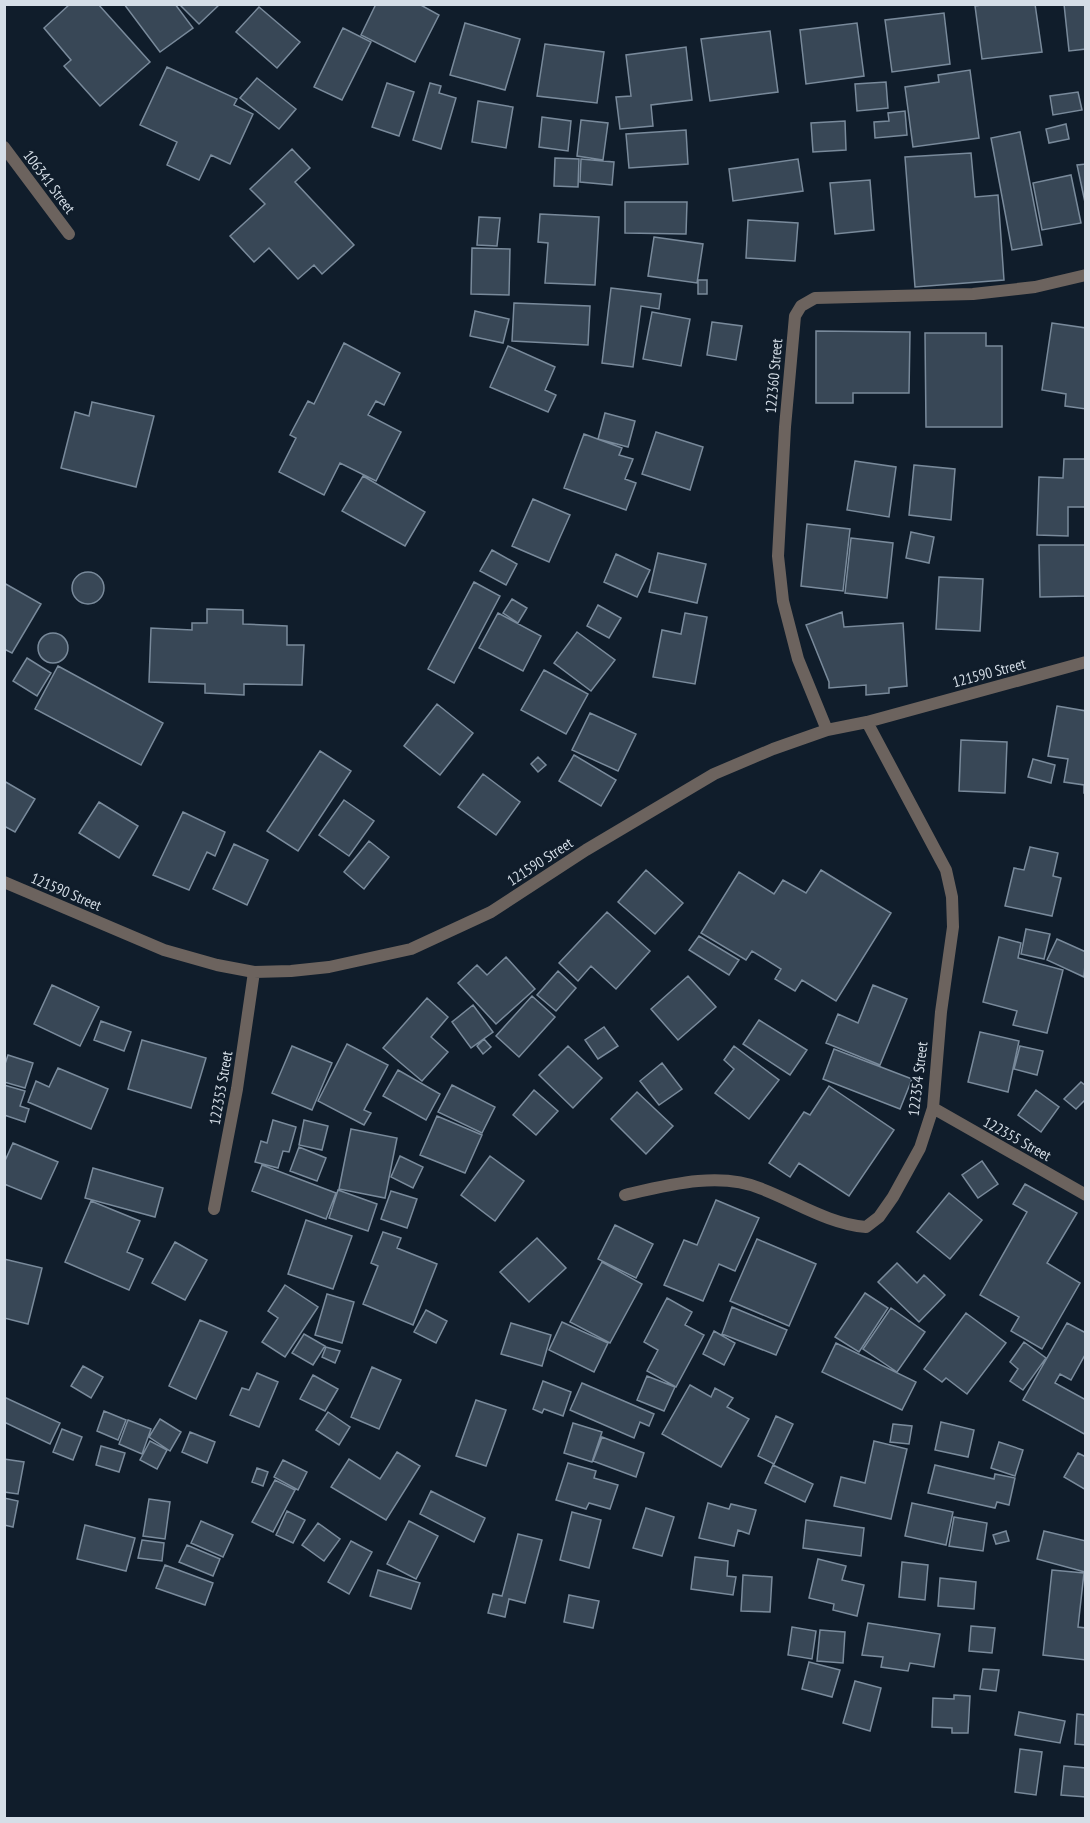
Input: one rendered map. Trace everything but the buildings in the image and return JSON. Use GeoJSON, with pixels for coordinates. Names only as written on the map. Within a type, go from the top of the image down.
{"type":"FeatureCollection","features":[{"type":"Feature","properties":{"kind":"street","name":"106341 Street"},"geometry":{"type":"LineString","coordinates":[[4,147],[69,234]]}},
{"type":"Feature","properties":{"kind":"street","name":"122360 Street"},"geometry":{"type":"LineString","coordinates":[[827,730],[798,658],[783,601],[778,556],[785,427],[795,316],[801,306],[816,298],[973,294],[1035,287],[1086,275]]}},
{"type":"Feature","properties":{"kind":"street","name":"121590 Street"},"geometry":{"type":"LineString","coordinates":[[4,882],[164,950],[217,965],[254,972],[329,967],[411,949],[491,912],[586,850],[714,774],[773,748],[827,730],[867,723],[1086,662]]}},
{"type":"Feature","properties":{"kind":"street","name":"122354 Street"},"geometry":{"type":"LineString","coordinates":[[625,1195],[667,1185],[734,1181],[760,1188],[849,1225],[866,1227],[879,1217],[893,1197],[920,1148],[933,1108],[941,1012],[953,927],[952,897],[946,870],[867,723]]}},
{"type":"Feature","properties":{"kind":"street","name":"122353 Street"},"geometry":{"type":"LineString","coordinates":[[214,1209],[237,1089],[254,972]]}},
{"type":"Feature","properties":{"kind":"street","name":"122355 Street"},"geometry":{"type":"LineString","coordinates":[[933,1108],[1086,1195]]}}]}
